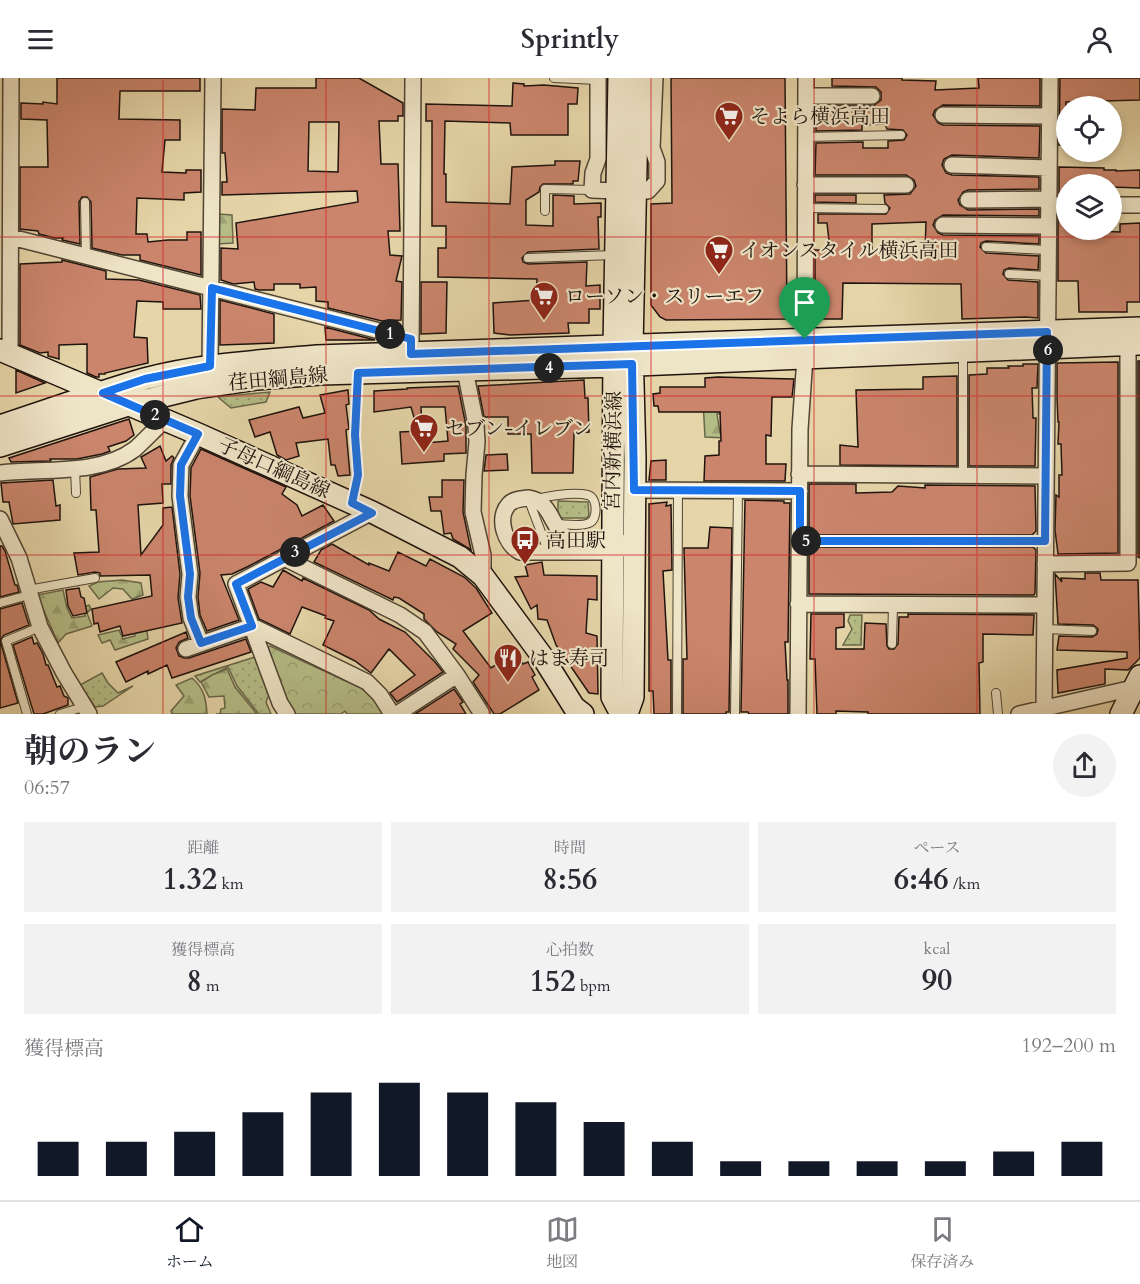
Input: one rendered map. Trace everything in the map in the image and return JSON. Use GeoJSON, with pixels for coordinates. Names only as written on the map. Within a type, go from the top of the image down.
{"type":"FeatureCollection","features":[{"type":"Feature","properties":{"kind":"main road","name":"宮内新横浜線"},"geometry":{"type":"LineString","coordinates":[[620,78],[626,191],[623,355],[612,546],[612,697],[621,714]]}},
{"type":"Feature","properties":{"kind":"main road","name":"宮内新横浜線"},"geometry":{"type":"LineString","coordinates":[[627,714],[633,697],[634,490],[616,255],[626,191],[638,78]]}},
{"type":"Feature","properties":{"kind":"main road","name":"荏田綱島線"},"geometry":{"type":"LineString","coordinates":[[0,446],[131,404],[196,388],[257,379],[465,370],[623,355],[1136,339]]}},
{"type":"Feature","properties":{"kind":"main road","name":"荏田綱島線"},"geometry":{"type":"LineString","coordinates":[[805,348],[963,351],[1048,340]]}},
{"type":"Feature","properties":{"kind":"main road","name":"荏田綱島線"},"geometry":{"type":"LineString","coordinates":[[0,426],[145,379],[210,366],[411,346],[623,355]]}},
{"type":"Feature","properties":{"kind":"main road","name":"子母口綱島線"},"geometry":{"type":"LineString","coordinates":[[5,352],[131,404],[352,503],[460,556],[483,576],[542,656],[574,707],[583,714]]}},
{"type":"Feature","properties":{"kind":"main road"},"geometry":{"type":"LineString","coordinates":[[1121,714],[1136,682]]}},
{"type":"Feature","properties":{"kind":"street"},"geometry":{"type":"LineString","coordinates":[[210,366],[213,78]]}},
{"type":"Feature","properties":{"kind":"street"},"geometry":{"type":"LineString","coordinates":[[7,237],[212,288],[411,346],[413,78]]}},
{"type":"Feature","properties":{"kind":"street"},"geometry":{"type":"LineString","coordinates":[[598,79],[598,159],[593,173],[592,190],[648,191],[657,182],[657,162],[652,148],[655,78]]}},
{"type":"Feature","properties":{"kind":"street"},"geometry":{"type":"LineString","coordinates":[[798,714],[799,474],[805,348],[806,78]]}},
{"type":"Feature","properties":{"kind":"street"},"geometry":{"type":"LineString","coordinates":[[1044,707],[1050,78]]}},
{"type":"Feature","properties":{"kind":"street"},"geometry":{"type":"LineString","coordinates":[[5,352],[8,84]]}},
{"type":"Feature","properties":{"kind":"street"},"geometry":{"type":"LineString","coordinates":[[806,96],[872,96]]}},
{"type":"Feature","properties":{"kind":"street"},"geometry":{"type":"LineString","coordinates":[[943,115],[1050,116]]}},
{"type":"Feature","properties":{"kind":"street"},"geometry":{"type":"LineString","coordinates":[[952,165],[1049,168]]}},
{"type":"Feature","properties":{"kind":"street"},"geometry":{"type":"LineString","coordinates":[[805,185],[906,185]]}},
{"type":"Feature","properties":{"kind":"street"},"geometry":{"type":"LineString","coordinates":[[968,200],[1056,203]]}},
{"type":"Feature","properties":{"kind":"street"},"geometry":{"type":"LineString","coordinates":[[1122,205],[1140,205]]}},
{"type":"Feature","properties":{"kind":"street"},"geometry":{"type":"LineString","coordinates":[[942,225],[1048,226]]}},
{"type":"Feature","properties":{"kind":"street"},"geometry":{"type":"LineString","coordinates":[[1045,564],[1128,563],[1136,339]]}},
{"type":"Feature","properties":{"kind":"street"},"geometry":{"type":"LineString","coordinates":[[465,370],[476,425],[473,512],[483,555],[483,576]]}},
{"type":"Feature","properties":{"kind":"street"},"geometry":{"type":"LineString","coordinates":[[0,473],[99,465],[121,457],[134,449],[165,420]]}},
{"type":"Feature","properties":{"kind":"street"},"geometry":{"type":"LineString","coordinates":[[198,434],[181,465],[180,496],[190,574],[188,597],[191,618],[201,643]]}},
{"type":"Feature","properties":{"kind":"street"},"geometry":{"type":"LineString","coordinates":[[799,474],[1046,476]]}},
{"type":"Feature","properties":{"kind":"street"},"geometry":{"type":"LineString","coordinates":[[634,490],[800,491]]}},
{"type":"Feature","properties":{"kind":"street"},"geometry":{"type":"LineString","coordinates":[[612,546],[570,540],[564,537],[545,507],[531,498],[517,500],[509,505],[504,513],[503,523],[506,537],[513,548],[520,552],[549,553],[634,545]]}},
{"type":"Feature","properties":{"kind":"street"},"geometry":{"type":"LineString","coordinates":[[287,714],[280,703],[236,584],[372,513]]}},
{"type":"Feature","properties":{"kind":"street"},"geometry":{"type":"LineString","coordinates":[[0,519],[19,558],[40,627],[86,710]]}},
{"type":"Feature","properties":{"kind":"street"},"geometry":{"type":"LineString","coordinates":[[549,553],[557,526]]}},
{"type":"Feature","properties":{"kind":"street"},"geometry":{"type":"LineString","coordinates":[[284,558],[400,615],[425,632],[482,714]]}},
{"type":"Feature","properties":{"kind":"street"},"geometry":{"type":"LineString","coordinates":[[798,604],[1045,606]]}},
{"type":"Feature","properties":{"kind":"street"},"geometry":{"type":"LineString","coordinates":[[186,648],[252,626],[367,682],[380,695],[392,714]]}},
{"type":"Feature","properties":{"kind":"street"},"geometry":{"type":"LineString","coordinates":[[397,714],[457,675]]}},
{"type":"Feature","properties":{"kind":"street"},"geometry":{"type":"LineString","coordinates":[[1018,714],[1136,682]]}},
{"type":"Feature","properties":{"kind":"lane"},"geometry":{"type":"LineString","coordinates":[[554,78],[598,79]]}},
{"type":"Feature","properties":{"kind":"lane"},"geometry":{"type":"LineString","coordinates":[[805,137],[901,135]]}},
{"type":"Feature","properties":{"kind":"lane"},"geometry":{"type":"LineString","coordinates":[[545,211],[545,189],[592,190]]}},
{"type":"Feature","properties":{"kind":"lane"},"geometry":{"type":"LineString","coordinates":[[86,202],[86,256]]}},
{"type":"Feature","properties":{"kind":"lane"},"geometry":{"type":"LineString","coordinates":[[805,208],[884,208]]}},
{"type":"Feature","properties":{"kind":"lane"},"geometry":{"type":"LineString","coordinates":[[986,247],[1048,250]]}},
{"type":"Feature","properties":{"kind":"lane"},"geometry":{"type":"LineString","coordinates":[[528,258],[616,255]]}},
{"type":"Feature","properties":{"kind":"lane"},"geometry":{"type":"LineString","coordinates":[[1009,273],[1048,276]]}},
{"type":"Feature","properties":{"kind":"lane"},"geometry":{"type":"LineString","coordinates":[[963,351],[963,475]]}},
{"type":"Feature","properties":{"kind":"lane"},"geometry":{"type":"LineString","coordinates":[[352,503],[358,475],[355,435],[358,373]]}},
{"type":"Feature","properties":{"kind":"lane"},"geometry":{"type":"LineString","coordinates":[[75,468],[76,493]]}},
{"type":"Feature","properties":{"kind":"lane"},"geometry":{"type":"LineString","coordinates":[[677,714],[678,490]]}},
{"type":"Feature","properties":{"kind":"lane"},"geometry":{"type":"LineString","coordinates":[[735,714],[738,490]]}},
{"type":"Feature","properties":{"kind":"lane"},"geometry":{"type":"LineString","coordinates":[[549,553],[531,498],[588,495],[593,498],[595,517],[592,522],[557,526]]}},
{"type":"Feature","properties":{"kind":"lane"},"geometry":{"type":"LineString","coordinates":[[800,541],[1045,541]]}},
{"type":"Feature","properties":{"kind":"lane"},"geometry":{"type":"LineString","coordinates":[[0,603],[28,592],[94,578]]}},
{"type":"Feature","properties":{"kind":"lane"},"geometry":{"type":"LineString","coordinates":[[892,644],[893,605]]}},
{"type":"Feature","properties":{"kind":"lane"},"geometry":{"type":"LineString","coordinates":[[27,714],[6,641],[40,627]]}},
{"type":"Feature","properties":{"kind":"lane"},"geometry":{"type":"LineString","coordinates":[[1045,629],[1092,631]]}},
{"type":"Feature","properties":{"kind":"lane"},"geometry":{"type":"LineString","coordinates":[[996,693],[998,714]]}},
{"type":"Feature","properties":{"kind":"lane"},"geometry":{"type":"LineString","coordinates":[[60,714],[86,710]]}},
{"type":"Feature","properties":{"kind":"green space"},"geometry":{"type":"Polygon","coordinates":[[[218,214],[232,215],[233,243],[218,244],[218,214]]]}},
{"type":"Feature","properties":{"kind":"green space"},"geometry":{"type":"Polygon","coordinates":[[[270,392],[266,402],[231,408],[218,397],[270,392]]]}},
{"type":"Feature","properties":{"kind":"green space"},"geometry":{"type":"Polygon","coordinates":[[[703,401],[747,412],[717,414],[720,433],[746,433],[747,439],[705,437],[703,401]]]}},
{"type":"Feature","properties":{"kind":"green space"},"geometry":{"type":"Polygon","coordinates":[[[558,501],[588,502],[589,515],[587,518],[561,518],[558,512],[558,501]]]}},
{"type":"Feature","properties":{"kind":"green space"},"geometry":{"type":"Polygon","coordinates":[[[122,580],[141,583],[143,595],[132,599],[123,589],[113,588],[99,599],[89,586],[98,582],[122,580]]]}},
{"type":"Feature","properties":{"kind":"green space"},"geometry":{"type":"Polygon","coordinates":[[[63,590],[72,618],[85,616],[85,607],[89,605],[91,609],[87,613],[92,626],[66,634],[58,643],[37,595],[63,590]]]}},
{"type":"Feature","properties":{"kind":"green space"},"geometry":{"type":"Polygon","coordinates":[[[850,615],[862,615],[861,645],[843,645],[852,629],[848,621],[850,615]]]}},
{"type":"Feature","properties":{"kind":"green space"},"geometry":{"type":"Polygon","coordinates":[[[146,624],[148,639],[115,650],[110,640],[102,643],[98,635],[119,630],[123,639],[135,636],[133,628],[146,624]]]}},
{"type":"Feature","properties":{"kind":"green space"},"geometry":{"type":"Polygon","coordinates":[[[268,647],[361,688],[375,700],[383,714],[347,714],[345,711],[341,714],[294,714],[268,647]]]}},
{"type":"Feature","properties":{"kind":"green space"},"geometry":{"type":"Polygon","coordinates":[[[255,657],[270,692],[266,702],[271,714],[259,714],[237,686],[228,667],[200,682],[195,676],[255,657]]]}},
{"type":"Feature","properties":{"kind":"green space"},"geometry":{"type":"Polygon","coordinates":[[[227,669],[235,687],[257,714],[220,714],[221,709],[225,708],[224,696],[209,697],[201,682],[227,669]]]}},
{"type":"Feature","properties":{"kind":"green space"},"geometry":{"type":"Polygon","coordinates":[[[102,673],[118,693],[133,686],[103,706],[95,707],[80,685],[102,673]]]}},
{"type":"Feature","properties":{"kind":"green space"},"geometry":{"type":"Polygon","coordinates":[[[192,678],[204,694],[207,714],[172,714],[171,711],[184,696],[176,685],[192,678]]]}},
{"type":"Feature","properties":{"kind":"building"},"geometry":{"type":"Polygon","coordinates":[[[57,78],[200,78],[200,91],[120,91],[119,119],[180,120],[180,140],[165,140],[162,172],[186,173],[186,170],[201,170],[201,192],[184,193],[184,200],[137,198],[136,234],[147,234],[148,242],[187,240],[187,232],[201,232],[201,275],[140,260],[140,255],[122,255],[92,248],[91,202],[87,197],[82,197],[79,202],[80,244],[62,240],[63,238],[39,234],[38,231],[20,229],[20,167],[48,167],[47,120],[21,119],[21,103],[57,104],[57,78]]]}},
{"type":"Feature","properties":{"kind":"building"},"geometry":{"type":"Polygon","coordinates":[[[316,78],[359,78],[403,103],[403,116],[398,116],[398,121],[379,121],[381,164],[398,164],[400,231],[388,231],[390,255],[402,256],[396,281],[402,282],[401,320],[382,321],[328,308],[328,302],[316,301],[316,287],[300,288],[300,284],[274,284],[274,290],[259,290],[255,289],[254,282],[233,284],[221,280],[221,248],[238,249],[236,223],[358,202],[357,191],[222,195],[222,182],[227,182],[225,153],[222,153],[222,109],[255,110],[256,88],[316,88],[316,78]],[[309,122],[308,171],[338,172],[339,122],[309,122]]]}},
{"type":"Feature","properties":{"kind":"building","name":"そよら横浜高田"},"geometry":{"type":"Polygon","coordinates":[[[671,78],[785,78],[787,319],[666,320],[660,317],[651,305],[651,204],[672,203],[671,78]]]}},
{"type":"Feature","properties":{"kind":"building"},"geometry":{"type":"Polygon","coordinates":[[[832,78],[902,78],[902,80],[936,81],[935,90],[979,88],[978,78],[1040,78],[1040,106],[943,105],[935,110],[933,115],[938,123],[943,125],[1040,126],[1039,158],[952,155],[944,159],[942,165],[946,173],[952,175],[1039,177],[1039,189],[968,190],[963,192],[958,200],[960,205],[968,210],[1039,209],[1039,216],[943,215],[935,220],[933,225],[938,233],[943,235],[1039,236],[1039,244],[986,241],[981,243],[980,247],[986,253],[1039,256],[1038,270],[1009,268],[1004,270],[1003,274],[1008,280],[1038,282],[1038,318],[962,319],[961,284],[843,283],[842,319],[815,319],[815,250],[830,250],[827,223],[818,223],[818,214],[886,214],[890,208],[885,203],[884,195],[910,194],[916,186],[914,180],[906,175],[815,175],[816,143],[863,142],[863,148],[888,148],[888,141],[904,140],[907,135],[903,130],[887,129],[885,124],[862,125],[862,130],[816,131],[816,110],[832,110],[832,106],[873,106],[881,100],[881,92],[876,87],[832,86],[832,78]],[[926,222],[872,224],[872,250],[925,251],[926,222]]]}},
{"type":"Feature","properties":{"kind":"building"},"geometry":{"type":"Polygon","coordinates":[[[1060,78],[1140,78],[1140,100],[1122,100],[1122,96],[1060,96],[1060,78]]]}},
{"type":"Feature","properties":{"kind":"building"},"geometry":{"type":"Polygon","coordinates":[[[513,83],[524,84],[524,86],[578,88],[577,104],[568,104],[568,135],[511,135],[510,123],[445,121],[446,202],[510,204],[512,167],[555,165],[555,161],[580,161],[578,181],[573,181],[573,184],[543,184],[539,192],[526,200],[526,225],[553,226],[553,195],[574,196],[574,204],[601,203],[601,217],[598,217],[599,249],[528,252],[522,258],[523,262],[528,264],[587,262],[586,286],[600,285],[600,309],[589,309],[589,323],[568,323],[569,333],[510,335],[494,333],[493,303],[536,300],[537,279],[438,277],[438,248],[446,248],[446,226],[432,226],[432,121],[426,121],[426,104],[512,106],[513,83]]]}},
{"type":"Feature","properties":{"kind":"building"},"geometry":{"type":"Polygon","coordinates":[[[1059,167],[1104,168],[1104,170],[1116,171],[1140,170],[1140,188],[1122,187],[1122,174],[1059,174],[1059,167]]]}},
{"type":"Feature","properties":{"kind":"building"},"geometry":{"type":"Polygon","coordinates":[[[815,195],[856,195],[856,203],[815,202],[815,195]]]}},
{"type":"Feature","properties":{"kind":"building"},"geometry":{"type":"Polygon","coordinates":[[[1140,223],[1140,302],[1127,302],[1127,312],[1079,312],[1078,281],[1058,281],[1058,240],[1122,240],[1122,224],[1140,223]]]}},
{"type":"Feature","properties":{"kind":"building"},"geometry":{"type":"Polygon","coordinates":[[[62,260],[106,271],[106,279],[139,280],[200,295],[201,309],[163,309],[163,302],[137,301],[134,337],[147,338],[148,363],[99,374],[99,377],[96,377],[87,373],[87,344],[59,345],[59,359],[48,356],[48,352],[40,353],[20,345],[20,264],[62,262],[62,260]]]}},
{"type":"Feature","properties":{"kind":"building"},"geometry":{"type":"Polygon","coordinates":[[[421,282],[447,282],[446,333],[421,334],[421,282]]]}},
{"type":"Feature","properties":{"kind":"building"},"geometry":{"type":"Polygon","coordinates":[[[220,300],[274,314],[274,343],[220,345],[220,300]]]}},
{"type":"Feature","properties":{"kind":"building"},"geometry":{"type":"Polygon","coordinates":[[[325,327],[375,340],[326,340],[325,327]]]}},
{"type":"Feature","properties":{"kind":"building"},"geometry":{"type":"Polygon","coordinates":[[[1138,361],[1140,361],[1140,558],[1138,557],[1138,361]]]}},
{"type":"Feature","properties":{"kind":"building"},"geometry":{"type":"Polygon","coordinates":[[[1118,362],[1118,553],[1058,554],[1055,530],[1056,495],[1059,497],[1059,475],[1062,475],[1061,444],[1058,444],[1057,363],[1118,362]]]}},
{"type":"Feature","properties":{"kind":"building"},"geometry":{"type":"Polygon","coordinates":[[[1023,364],[1038,364],[1037,388],[1032,388],[1033,418],[1036,418],[1035,466],[969,466],[969,375],[987,374],[987,368],[1009,368],[1008,366],[1023,366],[1023,364]]]}},
{"type":"Feature","properties":{"kind":"building"},"geometry":{"type":"Polygon","coordinates":[[[16,370],[45,383],[16,393],[16,370]]]}},
{"type":"Feature","properties":{"kind":"building"},"geometry":{"type":"Polygon","coordinates":[[[957,376],[957,466],[840,465],[840,445],[858,447],[856,390],[923,389],[923,377],[957,376]]]}},
{"type":"Feature","properties":{"kind":"building"},"geometry":{"type":"Polygon","coordinates":[[[705,378],[794,379],[792,397],[772,397],[771,436],[766,435],[766,464],[786,464],[785,481],[704,481],[705,456],[719,455],[720,412],[659,412],[658,406],[654,406],[653,394],[660,393],[660,387],[705,387],[705,378]]]}},
{"type":"Feature","properties":{"kind":"building"},"geometry":{"type":"Polygon","coordinates":[[[584,380],[585,398],[588,398],[589,432],[574,433],[573,473],[532,473],[531,434],[508,434],[508,417],[484,417],[478,386],[584,380]]]}},
{"type":"Feature","properties":{"kind":"building"},"geometry":{"type":"Polygon","coordinates":[[[458,386],[466,426],[466,453],[444,454],[444,461],[402,464],[400,432],[418,431],[411,407],[374,412],[374,391],[458,386]],[[421,407],[425,443],[448,441],[445,407],[421,407]]]}},
{"type":"Feature","properties":{"kind":"building"},"geometry":{"type":"Polygon","coordinates":[[[348,390],[349,404],[346,405],[349,429],[346,430],[350,475],[338,476],[335,465],[331,465],[328,439],[296,443],[299,456],[286,460],[277,455],[270,432],[255,437],[249,420],[299,407],[303,418],[325,413],[320,395],[348,390]]]}},
{"type":"Feature","properties":{"kind":"building"},"geometry":{"type":"Polygon","coordinates":[[[129,419],[134,435],[126,441],[108,447],[110,451],[102,454],[77,459],[50,459],[51,461],[11,462],[9,458],[129,419]]]}},
{"type":"Feature","properties":{"kind":"building"},"geometry":{"type":"Polygon","coordinates":[[[160,446],[166,461],[172,456],[174,458],[171,465],[171,484],[162,484],[163,503],[138,505],[141,555],[163,525],[163,508],[172,507],[180,574],[178,598],[182,623],[123,636],[120,626],[100,632],[98,623],[94,624],[92,609],[152,596],[150,575],[100,576],[100,573],[95,572],[78,575],[74,553],[99,552],[96,510],[91,510],[90,477],[118,469],[146,468],[141,457],[160,446]]]}},
{"type":"Feature","properties":{"kind":"building"},"geometry":{"type":"Polygon","coordinates":[[[201,449],[286,487],[282,494],[297,505],[302,516],[323,505],[334,521],[247,567],[232,574],[221,575],[239,620],[207,631],[200,615],[198,597],[200,573],[190,496],[191,468],[201,449]]]}},
{"type":"Feature","properties":{"kind":"building"},"geometry":{"type":"Polygon","coordinates":[[[507,454],[508,470],[484,471],[486,455],[507,454]]]}},
{"type":"Feature","properties":{"kind":"building"},"geometry":{"type":"Polygon","coordinates":[[[666,460],[666,480],[649,480],[651,461],[666,460]]]}},
{"type":"Feature","properties":{"kind":"building"},"geometry":{"type":"Polygon","coordinates":[[[53,480],[56,506],[60,505],[60,520],[13,524],[9,502],[3,502],[1,483],[53,480]]]}},
{"type":"Feature","properties":{"kind":"building"},"geometry":{"type":"Polygon","coordinates":[[[442,480],[464,480],[463,512],[471,550],[453,539],[451,533],[444,534],[441,511],[431,511],[429,497],[442,497],[442,480]]]}},
{"type":"Feature","properties":{"kind":"building"},"geometry":{"type":"Polygon","coordinates":[[[809,484],[856,484],[856,493],[892,492],[898,486],[925,488],[925,485],[1035,486],[1036,531],[1032,535],[809,535],[809,484]]]}},
{"type":"Feature","properties":{"kind":"building"},"geometry":{"type":"Polygon","coordinates":[[[745,500],[790,503],[788,642],[785,642],[788,714],[741,712],[745,500]]]}},
{"type":"Feature","properties":{"kind":"building"},"geometry":{"type":"Polygon","coordinates":[[[667,502],[666,506],[671,505],[672,570],[663,571],[668,660],[671,660],[671,714],[654,714],[653,691],[649,691],[649,504],[667,502]]]}},
{"type":"Feature","properties":{"kind":"building"},"geometry":{"type":"Polygon","coordinates":[[[710,527],[732,528],[729,712],[726,714],[683,714],[683,659],[687,659],[684,548],[708,548],[710,527]]]}},
{"type":"Feature","properties":{"kind":"building"},"geometry":{"type":"Polygon","coordinates":[[[332,544],[369,565],[369,563],[389,571],[398,552],[426,566],[430,559],[464,577],[476,588],[492,613],[463,631],[491,668],[516,652],[523,664],[528,662],[539,690],[500,714],[494,714],[473,682],[479,675],[453,649],[456,644],[437,632],[424,619],[424,614],[399,598],[394,597],[393,600],[314,562],[321,550],[332,544]]]}},
{"type":"Feature","properties":{"kind":"building"},"geometry":{"type":"Polygon","coordinates":[[[0,546],[5,551],[19,592],[0,597],[0,546]]]}},
{"type":"Feature","properties":{"kind":"building"},"geometry":{"type":"Polygon","coordinates":[[[809,547],[1033,547],[1036,550],[1035,593],[1034,595],[809,594],[809,547]]]}},
{"type":"Feature","properties":{"kind":"building"},"geometry":{"type":"Polygon","coordinates":[[[542,562],[544,575],[597,576],[597,600],[588,599],[586,633],[597,636],[598,694],[589,693],[556,645],[547,620],[538,619],[537,605],[531,609],[515,577],[528,576],[525,565],[542,562]]]}},
{"type":"Feature","properties":{"kind":"building"},"geometry":{"type":"Polygon","coordinates":[[[283,570],[302,581],[303,578],[369,610],[379,619],[405,632],[443,672],[397,702],[390,693],[415,675],[389,649],[371,673],[355,661],[323,645],[334,621],[325,618],[326,616],[302,607],[290,634],[259,619],[248,589],[261,582],[273,587],[283,570]]]}},
{"type":"Feature","properties":{"kind":"building"},"geometry":{"type":"Polygon","coordinates":[[[1085,573],[1100,573],[1101,580],[1138,580],[1140,658],[1128,670],[1105,669],[1105,684],[1058,693],[1057,670],[1127,658],[1127,652],[1057,650],[1059,636],[1092,637],[1097,634],[1098,629],[1093,625],[1058,624],[1055,574],[1062,582],[1061,578],[1085,579],[1085,573]]]}},
{"type":"Feature","properties":{"kind":"building"},"geometry":{"type":"Polygon","coordinates":[[[79,588],[87,613],[73,616],[68,606],[66,590],[79,588]]]}},
{"type":"Feature","properties":{"kind":"building"},"geometry":{"type":"Polygon","coordinates":[[[22,603],[29,625],[4,635],[0,640],[0,609],[22,603]]]}},
{"type":"Feature","properties":{"kind":"building"},"geometry":{"type":"Polygon","coordinates":[[[811,614],[844,614],[844,627],[836,628],[836,649],[864,649],[865,623],[886,624],[887,646],[889,649],[894,649],[898,644],[899,617],[908,617],[908,614],[1034,615],[1033,635],[983,634],[983,662],[979,663],[980,714],[868,714],[868,712],[836,711],[836,714],[817,714],[815,659],[810,659],[811,614]]]}},
{"type":"Feature","properties":{"kind":"building"},"geometry":{"type":"Polygon","coordinates":[[[186,632],[188,638],[179,642],[176,648],[179,656],[184,658],[246,639],[251,652],[172,678],[167,665],[126,682],[116,662],[186,632]]]}},
{"type":"Feature","properties":{"kind":"building"},"geometry":{"type":"Polygon","coordinates":[[[32,637],[34,644],[37,643],[43,654],[57,687],[60,686],[64,696],[68,698],[68,705],[43,714],[34,714],[13,645],[32,637]]]}},
{"type":"Feature","properties":{"kind":"building"},"geometry":{"type":"Polygon","coordinates":[[[0,640],[18,703],[0,708],[0,640]]]}},
{"type":"Feature","properties":{"kind":"building"},"geometry":{"type":"Polygon","coordinates":[[[454,689],[463,702],[460,704],[466,714],[415,714],[454,689]]]}},
{"type":"Feature","properties":{"kind":"place","name":"そよら横浜高田"},"geometry":{"type":"Point","coordinates":[729,142]}},
{"type":"Feature","properties":{"kind":"place","name":"イオンスタイル横浜高田"},"geometry":{"type":"Point","coordinates":[719,276]}},
{"type":"Feature","properties":{"kind":"place","name":"ローソン・スリーエフ"},"geometry":{"type":"Point","coordinates":[544,322]}},
{"type":"Feature","properties":{"kind":"place","name":"セブン-イレブン"},"geometry":{"type":"Point","coordinates":[424,454]}},
{"type":"Feature","properties":{"kind":"place","name":"高田駅"},"geometry":{"type":"Point","coordinates":[525,566]}},
{"type":"Feature","properties":{"kind":"place","name":"はま寿司"},"geometry":{"type":"Point","coordinates":[508,684]}},
{"type":"Feature","properties":{"kind":"route"},"geometry":{"type":"LineString","coordinates":[[212,288],[411,339],[411,354],[805,339],[1047,332],[1045,541],[800,541],[800,491],[634,490],[632,364],[358,373],[355,435],[358,475],[352,503],[372,513],[236,584],[252,626],[201,643],[191,618],[188,597],[190,574],[180,496],[181,465],[198,434],[103,393],[145,379],[210,366],[212,288]]}}]}
